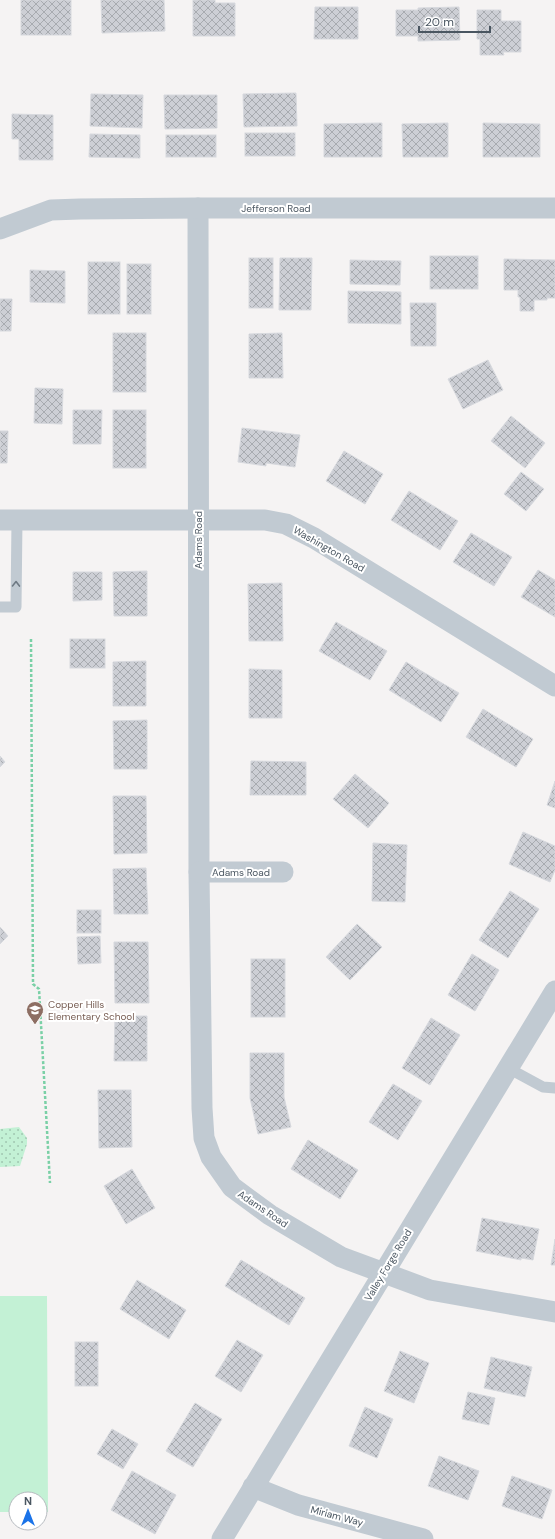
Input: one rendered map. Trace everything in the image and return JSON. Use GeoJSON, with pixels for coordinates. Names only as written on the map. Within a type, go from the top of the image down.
{"type":"FeatureCollection","features":[{"type":"Feature","properties":{"kind":"street","name":"Jefferson Road"},"geometry":{"type":"LineString","coordinates":[[0,229],[51,210],[198,208],[555,208]]}},
{"type":"Feature","properties":{"kind":"street","name":"Adams Road"},"geometry":{"type":"LineString","coordinates":[[198,208],[199,872],[202,1108],[204,1138],[211,1157],[232,1187],[270,1215],[341,1257],[430,1290],[555,1312]]}},
{"type":"Feature","properties":{"kind":"street","name":"Washington Road"},"geometry":{"type":"LineString","coordinates":[[8,520],[265,520],[286,524],[314,538],[555,686]]}},
{"type":"Feature","properties":{"kind":"street","name":"Adams Road"},"geometry":{"type":"LineString","coordinates":[[199,872],[283,872]]}},
{"type":"Feature","properties":{"kind":"street","name":"Valley Forge Road"},"geometry":{"type":"LineString","coordinates":[[222,1539],[555,991]]}},
{"type":"Feature","properties":{"kind":"street","name":"Miriam Way"},"geometry":{"type":"LineString","coordinates":[[253,1487],[298,1505],[423,1539]]}},
{"type":"Feature","properties":{"kind":"lane"},"geometry":{"type":"LineString","coordinates":[[0,607],[16,607],[8,520]]}},
{"type":"Feature","properties":{"kind":"lane"},"geometry":{"type":"LineString","coordinates":[[508,1068],[543,1087],[555,1088]]}},
{"type":"Feature","properties":{"kind":"path"},"geometry":{"type":"LineString","coordinates":[[31,639],[33,984],[39,989],[50,1183]]}},
{"type":"Feature","properties":{"kind":"green space"},"geometry":{"type":"Polygon","coordinates":[[[19,1127],[27,1138],[27,1144],[20,1166],[0,1167],[0,1129],[19,1127]]]}},
{"type":"Feature","properties":{"kind":"green space"},"geometry":{"type":"Polygon","coordinates":[[[0,1296],[47,1296],[48,1491],[8,1491],[8,1512],[0,1512],[0,1296]]]}},
{"type":"Feature","properties":{"kind":"building"},"geometry":{"type":"Polygon","coordinates":[[[21,0],[71,0],[71,35],[21,35],[21,0]]]}},
{"type":"Feature","properties":{"kind":"building"},"geometry":{"type":"Polygon","coordinates":[[[101,0],[164,0],[165,31],[102,33],[101,0]]]}},
{"type":"Feature","properties":{"kind":"building"},"geometry":{"type":"Polygon","coordinates":[[[193,0],[215,0],[215,3],[235,3],[235,36],[193,36],[193,0]]]}},
{"type":"Feature","properties":{"kind":"building"},"geometry":{"type":"Polygon","coordinates":[[[315,7],[358,7],[358,39],[314,39],[315,7]]]}},
{"type":"Feature","properties":{"kind":"building"},"geometry":{"type":"Polygon","coordinates":[[[459,7],[460,40],[418,41],[418,36],[396,36],[396,10],[459,7]]]}},
{"type":"Feature","properties":{"kind":"building"},"geometry":{"type":"Polygon","coordinates":[[[477,10],[501,10],[501,21],[521,21],[521,52],[503,52],[504,55],[480,55],[480,39],[477,39],[477,10]]]}},
{"type":"Feature","properties":{"kind":"building"},"geometry":{"type":"Polygon","coordinates":[[[296,93],[297,126],[244,127],[243,94],[296,93]]]}},
{"type":"Feature","properties":{"kind":"building"},"geometry":{"type":"Polygon","coordinates":[[[91,94],[143,95],[142,128],[90,126],[91,94]]]}},
{"type":"Feature","properties":{"kind":"building"},"geometry":{"type":"Polygon","coordinates":[[[164,95],[217,95],[217,128],[165,129],[164,95]]]}},
{"type":"Feature","properties":{"kind":"building"},"geometry":{"type":"Polygon","coordinates":[[[12,114],[53,115],[53,160],[19,160],[19,139],[12,139],[12,114]]]}},
{"type":"Feature","properties":{"kind":"building"},"geometry":{"type":"Polygon","coordinates":[[[382,123],[382,157],[324,157],[324,124],[382,123]]]}},
{"type":"Feature","properties":{"kind":"building"},"geometry":{"type":"Polygon","coordinates":[[[448,123],[448,157],[403,157],[402,124],[448,123]]]}},
{"type":"Feature","properties":{"kind":"building"},"geometry":{"type":"Polygon","coordinates":[[[483,123],[540,124],[540,157],[483,157],[483,123]]]}},
{"type":"Feature","properties":{"kind":"building"},"geometry":{"type":"Polygon","coordinates":[[[245,133],[295,133],[295,156],[245,156],[245,133]]]}},
{"type":"Feature","properties":{"kind":"building"},"geometry":{"type":"Polygon","coordinates":[[[90,134],[140,135],[140,158],[89,157],[90,134]]]}},
{"type":"Feature","properties":{"kind":"building"},"geometry":{"type":"Polygon","coordinates":[[[166,135],[216,135],[216,157],[166,157],[166,135]]]}},
{"type":"Feature","properties":{"kind":"building"},"geometry":{"type":"Polygon","coordinates":[[[430,256],[478,256],[478,289],[430,289],[430,256]]]}},
{"type":"Feature","properties":{"kind":"building"},"geometry":{"type":"Polygon","coordinates":[[[249,258],[273,258],[273,308],[249,308],[249,258]]]}},
{"type":"Feature","properties":{"kind":"building"},"geometry":{"type":"Polygon","coordinates":[[[280,258],[312,258],[311,310],[279,310],[280,258]]]}},
{"type":"Feature","properties":{"kind":"building"},"geometry":{"type":"Polygon","coordinates":[[[504,259],[555,260],[555,298],[547,298],[547,300],[534,300],[534,311],[520,311],[520,297],[518,297],[518,290],[504,290],[504,259]]]}},
{"type":"Feature","properties":{"kind":"building"},"geometry":{"type":"Polygon","coordinates":[[[350,260],[401,261],[400,285],[350,284],[350,260]]]}},
{"type":"Feature","properties":{"kind":"building"},"geometry":{"type":"Polygon","coordinates":[[[88,262],[120,262],[120,314],[88,314],[88,262]]]}},
{"type":"Feature","properties":{"kind":"building"},"geometry":{"type":"Polygon","coordinates":[[[127,264],[151,264],[151,314],[127,314],[127,264]]]}},
{"type":"Feature","properties":{"kind":"building"},"geometry":{"type":"Polygon","coordinates":[[[30,270],[65,271],[65,303],[30,302],[30,270]]]}},
{"type":"Feature","properties":{"kind":"building"},"geometry":{"type":"Polygon","coordinates":[[[348,291],[401,292],[401,324],[348,323],[348,291]]]}},
{"type":"Feature","properties":{"kind":"building"},"geometry":{"type":"Polygon","coordinates":[[[0,299],[12,299],[11,331],[0,331],[0,299]]]}},
{"type":"Feature","properties":{"kind":"building"},"geometry":{"type":"Polygon","coordinates":[[[410,303],[436,303],[436,346],[411,346],[410,303]]]}},
{"type":"Feature","properties":{"kind":"building"},"geometry":{"type":"Polygon","coordinates":[[[113,333],[146,333],[146,392],[113,392],[113,333]]]}},
{"type":"Feature","properties":{"kind":"building"},"geometry":{"type":"Polygon","coordinates":[[[282,333],[283,378],[249,378],[249,334],[282,333]]]}},
{"type":"Feature","properties":{"kind":"building"},"geometry":{"type":"Polygon","coordinates":[[[488,360],[503,390],[463,409],[448,379],[488,360]]]}},
{"type":"Feature","properties":{"kind":"building"},"geometry":{"type":"Polygon","coordinates":[[[35,388],[63,389],[62,424],[34,423],[35,388]]]}},
{"type":"Feature","properties":{"kind":"building"},"geometry":{"type":"Polygon","coordinates":[[[73,410],[102,410],[101,444],[73,444],[73,410]]]}},
{"type":"Feature","properties":{"kind":"building"},"geometry":{"type":"Polygon","coordinates":[[[113,410],[146,410],[146,468],[113,468],[113,410]]]}},
{"type":"Feature","properties":{"kind":"building"},"geometry":{"type":"Polygon","coordinates":[[[511,416],[545,443],[525,468],[491,441],[511,416]]]}},
{"type":"Feature","properties":{"kind":"building"},"geometry":{"type":"Polygon","coordinates":[[[242,428],[300,435],[295,467],[266,463],[266,466],[238,462],[242,428]]]}},
{"type":"Feature","properties":{"kind":"building"},"geometry":{"type":"Polygon","coordinates":[[[0,431],[8,431],[7,463],[0,463],[0,431]]]}},
{"type":"Feature","properties":{"kind":"building"},"geometry":{"type":"Polygon","coordinates":[[[344,451],[383,474],[365,504],[326,481],[344,451]]]}},
{"type":"Feature","properties":{"kind":"building"},"geometry":{"type":"Polygon","coordinates":[[[521,472],[544,489],[526,511],[504,494],[521,472]]]}},
{"type":"Feature","properties":{"kind":"building"},"geometry":{"type":"Polygon","coordinates":[[[409,491],[458,521],[440,550],[391,520],[409,491]]]}},
{"type":"Feature","properties":{"kind":"building"},"geometry":{"type":"Polygon","coordinates":[[[471,533],[512,557],[494,586],[453,562],[471,533]]]}},
{"type":"Feature","properties":{"kind":"building"},"geometry":{"type":"Polygon","coordinates":[[[538,570],[555,580],[555,617],[521,597],[538,570]]]}},
{"type":"Feature","properties":{"kind":"building"},"geometry":{"type":"Polygon","coordinates":[[[147,571],[147,616],[114,616],[113,572],[147,571]]]}},
{"type":"Feature","properties":{"kind":"building"},"geometry":{"type":"Polygon","coordinates":[[[73,572],[102,572],[102,600],[73,601],[73,572]]]}},
{"type":"Feature","properties":{"kind":"building"},"geometry":{"type":"Polygon","coordinates":[[[282,583],[283,641],[249,641],[248,584],[282,583]]]}},
{"type":"Feature","properties":{"kind":"building"},"geometry":{"type":"Polygon","coordinates":[[[336,622],[387,651],[370,680],[319,651],[336,622]]]}},
{"type":"Feature","properties":{"kind":"building"},"geometry":{"type":"Polygon","coordinates":[[[70,639],[105,639],[105,668],[70,668],[70,639]]]}},
{"type":"Feature","properties":{"kind":"building"},"geometry":{"type":"Polygon","coordinates":[[[146,661],[146,706],[113,706],[113,662],[146,661]]]}},
{"type":"Feature","properties":{"kind":"building"},"geometry":{"type":"Polygon","coordinates":[[[406,662],[459,693],[441,722],[389,690],[406,662]]]}},
{"type":"Feature","properties":{"kind":"building"},"geometry":{"type":"Polygon","coordinates":[[[249,669],[282,670],[282,718],[249,718],[249,669]]]}},
{"type":"Feature","properties":{"kind":"building"},"geometry":{"type":"Polygon","coordinates":[[[483,709],[533,739],[516,767],[466,737],[483,709]]]}},
{"type":"Feature","properties":{"kind":"building"},"geometry":{"type":"Polygon","coordinates":[[[147,720],[147,769],[114,769],[113,721],[147,720]]]}},
{"type":"Feature","properties":{"kind":"building"},"geometry":{"type":"Polygon","coordinates":[[[0,756],[5,762],[0,767],[0,756]]]}},
{"type":"Feature","properties":{"kind":"building"},"geometry":{"type":"Polygon","coordinates":[[[251,761],[306,762],[306,795],[250,795],[251,761]]]}},
{"type":"Feature","properties":{"kind":"building"},"geometry":{"type":"Polygon","coordinates":[[[355,774],[389,803],[368,828],[333,799],[355,774]]]}},
{"type":"Feature","properties":{"kind":"building"},"geometry":{"type":"Polygon","coordinates":[[[555,781],[555,808],[547,805],[555,781]]]}},
{"type":"Feature","properties":{"kind":"building"},"geometry":{"type":"Polygon","coordinates":[[[113,796],[146,796],[147,853],[114,854],[113,796]]]}},
{"type":"Feature","properties":{"kind":"building"},"geometry":{"type":"Polygon","coordinates":[[[523,832],[555,846],[555,870],[550,882],[509,864],[523,832]]]}},
{"type":"Feature","properties":{"kind":"building"},"geometry":{"type":"Polygon","coordinates":[[[373,843],[407,845],[405,902],[372,901],[373,843]]]}},
{"type":"Feature","properties":{"kind":"building"},"geometry":{"type":"Polygon","coordinates":[[[146,868],[148,914],[114,914],[113,869],[146,868]]]}},
{"type":"Feature","properties":{"kind":"building"},"geometry":{"type":"Polygon","coordinates":[[[510,891],[539,909],[508,958],[479,940],[510,891]]]}},
{"type":"Feature","properties":{"kind":"building"},"geometry":{"type":"Polygon","coordinates":[[[77,910],[101,910],[101,933],[77,933],[77,910]]]}},
{"type":"Feature","properties":{"kind":"building"},"geometry":{"type":"Polygon","coordinates":[[[357,924],[382,947],[350,980],[326,957],[357,924]]]}},
{"type":"Feature","properties":{"kind":"building"},"geometry":{"type":"Polygon","coordinates":[[[0,927],[8,936],[0,944],[0,927]]]}},
{"type":"Feature","properties":{"kind":"building"},"geometry":{"type":"Polygon","coordinates":[[[100,936],[101,963],[78,964],[77,937],[100,936]]]}},
{"type":"Feature","properties":{"kind":"building"},"geometry":{"type":"Polygon","coordinates":[[[114,942],[148,942],[149,1003],[115,1003],[114,942]]]}},
{"type":"Feature","properties":{"kind":"building"},"geometry":{"type":"Polygon","coordinates":[[[472,954],[499,970],[475,1011],[448,995],[472,954]]]}},
{"type":"Feature","properties":{"kind":"building"},"geometry":{"type":"Polygon","coordinates":[[[251,959],[285,959],[285,1017],[251,1017],[251,959]]]}},
{"type":"Feature","properties":{"kind":"building"},"geometry":{"type":"Polygon","coordinates":[[[115,1016],[147,1016],[147,1061],[114,1061],[115,1016]]]}},
{"type":"Feature","properties":{"kind":"building"},"geometry":{"type":"Polygon","coordinates":[[[431,1018],[460,1035],[430,1085],[402,1068],[431,1018]]]}},
{"type":"Feature","properties":{"kind":"building"},"geometry":{"type":"Polygon","coordinates":[[[250,1053],[284,1053],[284,1097],[291,1127],[258,1134],[250,1098],[250,1053]]]}},
{"type":"Feature","properties":{"kind":"building"},"geometry":{"type":"Polygon","coordinates":[[[393,1084],[422,1101],[398,1140],[369,1122],[393,1084]]]}},
{"type":"Feature","properties":{"kind":"building"},"geometry":{"type":"Polygon","coordinates":[[[98,1090],[131,1090],[132,1147],[99,1148],[98,1090]]]}},
{"type":"Feature","properties":{"kind":"building"},"geometry":{"type":"Polygon","coordinates":[[[308,1140],[358,1170],[340,1199],[291,1169],[308,1140]]]}},
{"type":"Feature","properties":{"kind":"building"},"geometry":{"type":"Polygon","coordinates":[[[132,1169],[155,1208],[126,1224],[104,1186],[132,1169]]]}},
{"type":"Feature","properties":{"kind":"building"},"geometry":{"type":"Polygon","coordinates":[[[482,1218],[539,1229],[533,1260],[521,1258],[521,1260],[476,1251],[482,1218]]]}},
{"type":"Feature","properties":{"kind":"building"},"geometry":{"type":"Polygon","coordinates":[[[555,1239],[555,1265],[551,1265],[555,1239]]]}},
{"type":"Feature","properties":{"kind":"building"},"geometry":{"type":"Polygon","coordinates":[[[241,1260],[305,1298],[289,1325],[225,1286],[241,1260]]]}},
{"type":"Feature","properties":{"kind":"building"},"geometry":{"type":"Polygon","coordinates":[[[137,1280],[186,1310],[169,1339],[120,1309],[137,1280]]]}},
{"type":"Feature","properties":{"kind":"building"},"geometry":{"type":"Polygon","coordinates":[[[237,1340],[263,1355],[241,1392],[215,1376],[237,1340]]]}},
{"type":"Feature","properties":{"kind":"building"},"geometry":{"type":"Polygon","coordinates":[[[75,1342],[98,1342],[98,1386],[75,1386],[75,1342]]]}},
{"type":"Feature","properties":{"kind":"building"},"geometry":{"type":"Polygon","coordinates":[[[400,1351],[429,1363],[414,1403],[384,1391],[400,1351]]]}},
{"type":"Feature","properties":{"kind":"building"},"geometry":{"type":"Polygon","coordinates":[[[491,1357],[532,1367],[525,1397],[484,1388],[491,1357]]]}},
{"type":"Feature","properties":{"kind":"building"},"geometry":{"type":"Polygon","coordinates":[[[468,1392],[495,1398],[489,1425],[462,1419],[468,1392]]]}},
{"type":"Feature","properties":{"kind":"building"},"geometry":{"type":"Polygon","coordinates":[[[195,1403],[222,1419],[193,1467],[166,1451],[195,1403]]]}},
{"type":"Feature","properties":{"kind":"building"},"geometry":{"type":"Polygon","coordinates":[[[365,1407],[393,1419],[377,1458],[349,1446],[365,1407]]]}},
{"type":"Feature","properties":{"kind":"building"},"geometry":{"type":"Polygon","coordinates":[[[112,1429],[138,1444],[123,1469],[97,1454],[112,1429]]]}},
{"type":"Feature","properties":{"kind":"building"},"geometry":{"type":"Polygon","coordinates":[[[439,1456],[479,1471],[468,1500],[428,1486],[439,1456]]]}},
{"type":"Feature","properties":{"kind":"building"},"geometry":{"type":"Polygon","coordinates":[[[132,1471],[176,1495],[155,1534],[111,1510],[132,1471]]]}},
{"type":"Feature","properties":{"kind":"building"},"geometry":{"type":"Polygon","coordinates":[[[512,1476],[552,1490],[542,1519],[502,1506],[512,1476]]]}},
{"type":"Feature","properties":{"kind":"place","name":"Copper Hills Elementary School"},"geometry":{"type":"Point","coordinates":[35,1025]}}]}
